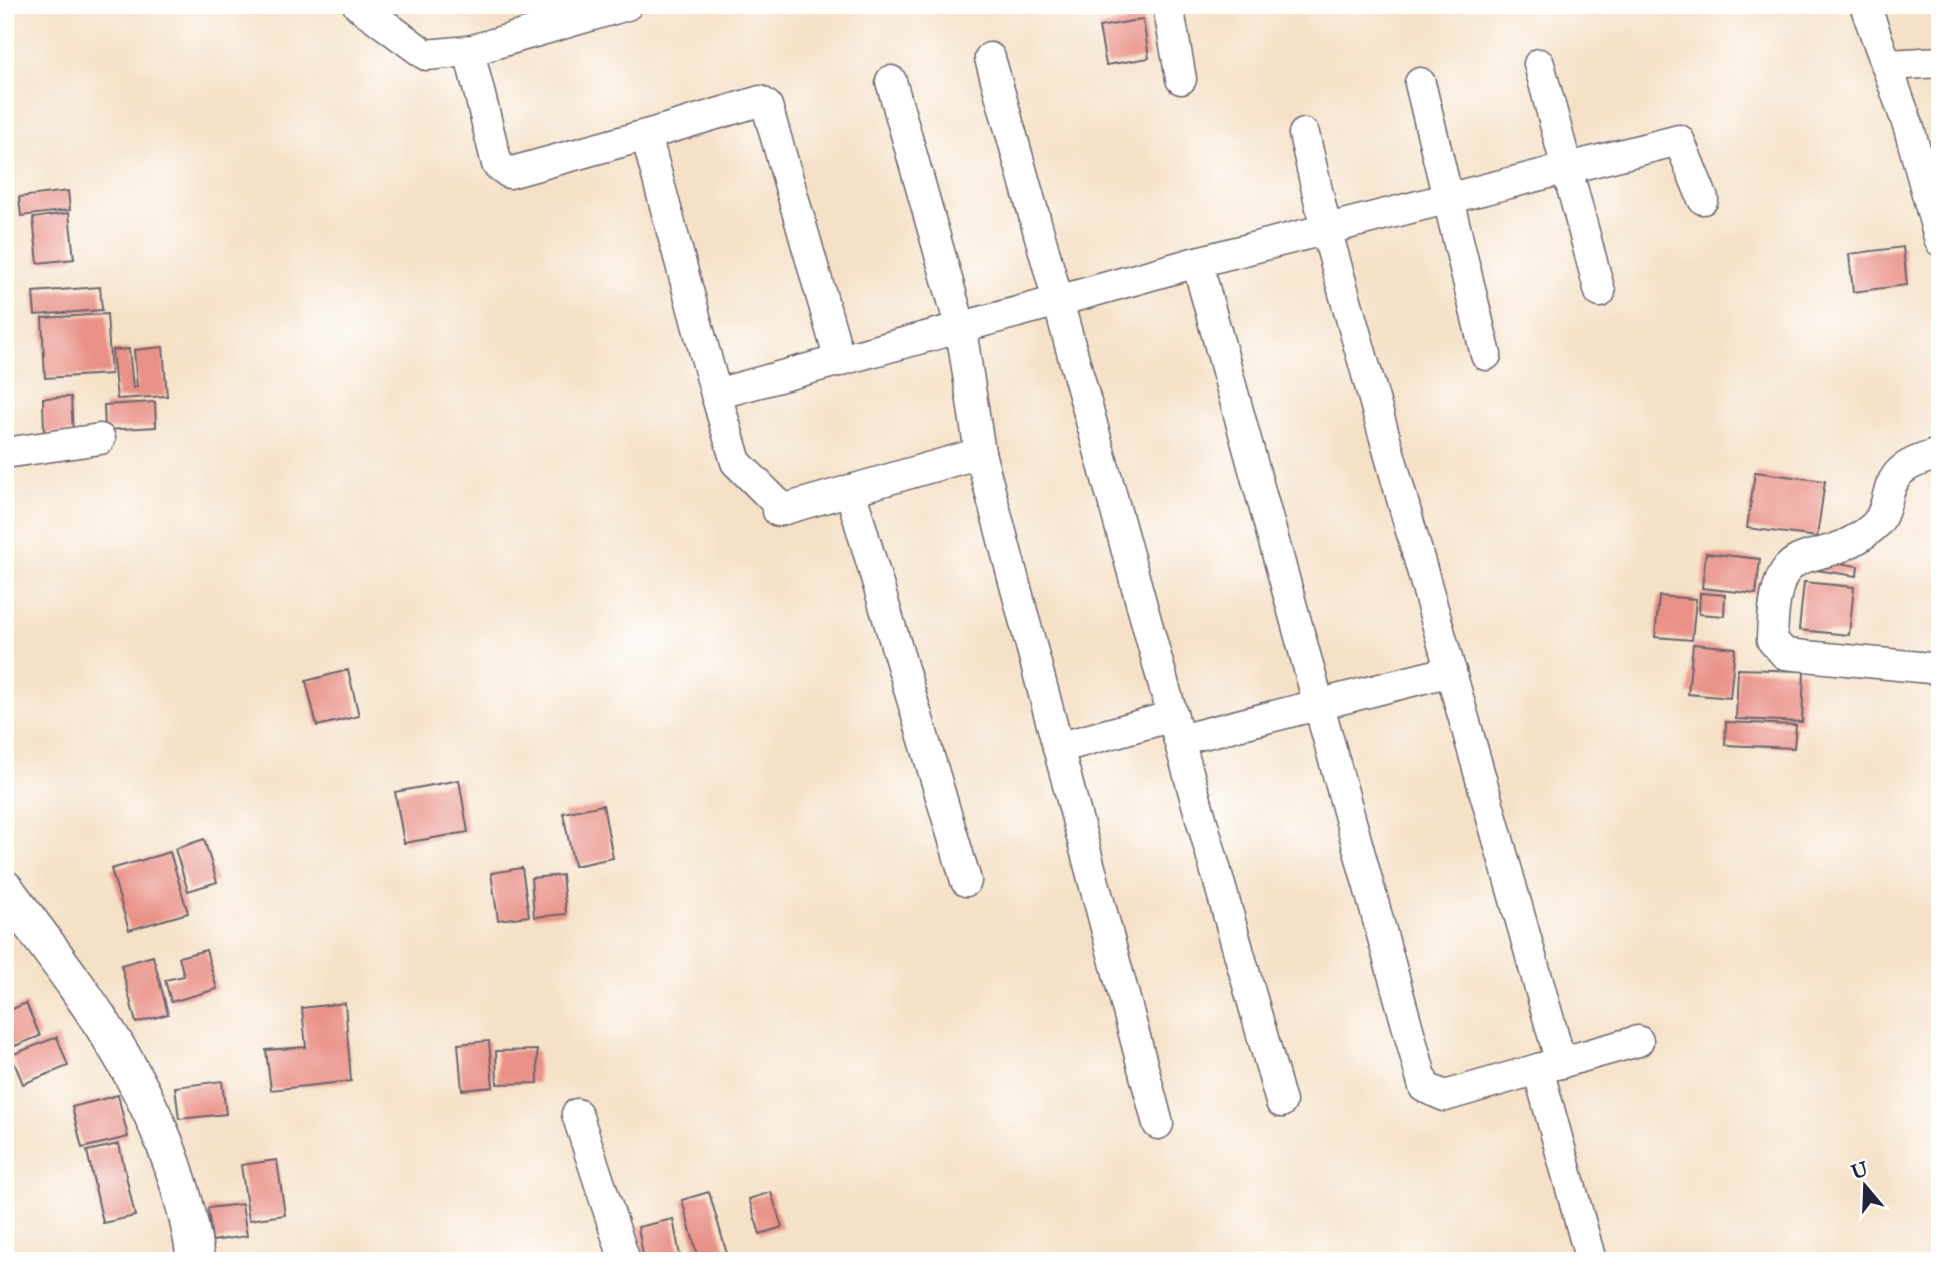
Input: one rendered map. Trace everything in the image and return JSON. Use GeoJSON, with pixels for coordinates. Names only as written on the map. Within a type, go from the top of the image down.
{"type":"FeatureCollection","features":[{"type":"Feature","properties":{"kind":"street"},"geometry":{"type":"LineString","coordinates":[[358,5],[426,55],[469,51],[627,5]]}},
{"type":"Feature","properties":{"kind":"street"},"geometry":{"type":"LineString","coordinates":[[1168,5],[1181,79]]}},
{"type":"Feature","properties":{"kind":"street"},"geometry":{"type":"LineString","coordinates":[[1864,5],[1889,65],[1940,242]]}},
{"type":"Feature","properties":{"kind":"street"},"geometry":{"type":"LineString","coordinates":[[469,51],[497,164],[509,173],[760,101],[767,106],[840,361]]}},
{"type":"Feature","properties":{"kind":"street"},"geometry":{"type":"LineString","coordinates":[[990,58],[1281,1102]]}},
{"type":"Feature","properties":{"kind":"street"},"geometry":{"type":"LineString","coordinates":[[1889,65],[1940,62]]}},
{"type":"Feature","properties":{"kind":"street"},"geometry":{"type":"LineString","coordinates":[[1539,64],[1600,292]]}},
{"type":"Feature","properties":{"kind":"street"},"geometry":{"type":"LineString","coordinates":[[891,80],[961,329],[980,453],[1158,1124]]}},
{"type":"Feature","properties":{"kind":"street"},"geometry":{"type":"LineString","coordinates":[[1420,83],[1486,355]]}},
{"type":"Feature","properties":{"kind":"street"},"geometry":{"type":"LineString","coordinates":[[1304,134],[1326,229],[1451,671],[1549,1066],[1591,1261]]}},
{"type":"Feature","properties":{"kind":"street"},"geometry":{"type":"LineString","coordinates":[[646,135],[736,462],[778,504],[778,511],[980,453]]}},
{"type":"Feature","properties":{"kind":"street"},"geometry":{"type":"LineString","coordinates":[[716,394],[961,329],[1196,262],[1679,140],[1703,200]]}},
{"type":"Feature","properties":{"kind":"street"},"geometry":{"type":"LineString","coordinates":[[1196,262],[1424,1087],[1445,1096],[1638,1041]]}},
{"type":"Feature","properties":{"kind":"street"},"geometry":{"type":"LineString","coordinates":[[5,453],[100,439]]}},
{"type":"Feature","properties":{"kind":"street"},"geometry":{"type":"LineString","coordinates":[[1940,453],[1901,470],[1889,488],[1882,517],[1875,526],[1850,543],[1799,557],[1790,565],[1778,586],[1773,607],[1772,640],[1785,654],[1940,669]]}},
{"type":"Feature","properties":{"kind":"street"},"geometry":{"type":"LineString","coordinates":[[850,490],[966,881]]}},
{"type":"Feature","properties":{"kind":"street"},"geometry":{"type":"LineString","coordinates":[[1058,748],[1319,705],[1451,671]]}},
{"type":"Feature","properties":{"kind":"street"},"geometry":{"type":"LineString","coordinates":[[5,889],[119,1047],[143,1092],[172,1162],[196,1261]]}},
{"type":"Feature","properties":{"kind":"street"},"geometry":{"type":"LineString","coordinates":[[577,1114],[625,1261]]}},
{"type":"Feature","properties":{"kind":"building"},"geometry":{"type":"Polygon","coordinates":[[[1143,19],[1149,58],[1106,65],[1099,27],[1143,19]]]}},
{"type":"Feature","properties":{"kind":"building"},"geometry":{"type":"Polygon","coordinates":[[[68,191],[70,210],[21,216],[19,197],[68,191]]]}},
{"type":"Feature","properties":{"kind":"building"},"geometry":{"type":"Polygon","coordinates":[[[69,213],[74,259],[38,263],[33,218],[69,213]]]}},
{"type":"Feature","properties":{"kind":"building"},"geometry":{"type":"Polygon","coordinates":[[[1903,247],[1907,285],[1853,292],[1849,254],[1903,247]]]}},
{"type":"Feature","properties":{"kind":"building"},"geometry":{"type":"Polygon","coordinates":[[[100,287],[102,310],[35,315],[33,292],[100,287]]]}},
{"type":"Feature","properties":{"kind":"building"},"geometry":{"type":"Polygon","coordinates":[[[107,314],[111,374],[45,378],[42,318],[107,314]]]}},
{"type":"Feature","properties":{"kind":"building"},"geometry":{"type":"Polygon","coordinates":[[[163,347],[167,396],[117,399],[112,350],[129,349],[133,388],[137,387],[134,350],[163,347]]]}},
{"type":"Feature","properties":{"kind":"building"},"geometry":{"type":"Polygon","coordinates":[[[71,397],[73,432],[44,434],[43,398],[71,397]]]}},
{"type":"Feature","properties":{"kind":"building"},"geometry":{"type":"Polygon","coordinates":[[[155,402],[156,427],[105,430],[104,405],[155,402]]]}},
{"type":"Feature","properties":{"kind":"building"},"geometry":{"type":"Polygon","coordinates":[[[1755,472],[1825,481],[1817,537],[1747,528],[1755,472]]]}},
{"type":"Feature","properties":{"kind":"building"},"geometry":{"type":"Polygon","coordinates":[[[1706,553],[1760,559],[1756,594],[1702,588],[1706,553]]]}},
{"type":"Feature","properties":{"kind":"building"},"geometry":{"type":"Polygon","coordinates":[[[1811,559],[1858,566],[1857,576],[1809,569],[1811,559]]]}},
{"type":"Feature","properties":{"kind":"building"},"geometry":{"type":"Polygon","coordinates":[[[1804,582],[1854,587],[1849,635],[1799,630],[1804,582]]]}},
{"type":"Feature","properties":{"kind":"building"},"geometry":{"type":"Polygon","coordinates":[[[1700,593],[1725,595],[1724,616],[1699,614],[1700,593]]]}},
{"type":"Feature","properties":{"kind":"building"},"geometry":{"type":"Polygon","coordinates":[[[1659,596],[1696,599],[1692,640],[1655,637],[1659,596]]]}},
{"type":"Feature","properties":{"kind":"building"},"geometry":{"type":"Polygon","coordinates":[[[1693,644],[1735,648],[1730,698],[1688,694],[1693,644]]]}},
{"type":"Feature","properties":{"kind":"building"},"geometry":{"type":"Polygon","coordinates":[[[1738,669],[1804,671],[1802,722],[1736,719],[1738,669]]]}},
{"type":"Feature","properties":{"kind":"building"},"geometry":{"type":"Polygon","coordinates":[[[348,670],[359,716],[317,726],[306,681],[348,670]]]}},
{"type":"Feature","properties":{"kind":"building"},"geometry":{"type":"Polygon","coordinates":[[[1726,722],[1796,725],[1794,748],[1725,745],[1726,722]]]}},
{"type":"Feature","properties":{"kind":"building"},"geometry":{"type":"Polygon","coordinates":[[[459,780],[468,832],[404,843],[395,792],[459,780]]]}},
{"type":"Feature","properties":{"kind":"building"},"geometry":{"type":"Polygon","coordinates":[[[603,805],[613,858],[574,866],[563,813],[603,805]]]}},
{"type":"Feature","properties":{"kind":"building"},"geometry":{"type":"Polygon","coordinates":[[[204,839],[217,882],[188,891],[175,849],[204,839]]]}},
{"type":"Feature","properties":{"kind":"building"},"geometry":{"type":"Polygon","coordinates":[[[170,852],[188,913],[129,930],[111,869],[170,852]]]}},
{"type":"Feature","properties":{"kind":"building"},"geometry":{"type":"Polygon","coordinates":[[[522,868],[529,916],[498,920],[491,873],[522,868]]]}},
{"type":"Feature","properties":{"kind":"building"},"geometry":{"type":"Polygon","coordinates":[[[562,875],[566,914],[534,917],[531,878],[562,875]]]}},
{"type":"Feature","properties":{"kind":"building"},"geometry":{"type":"Polygon","coordinates":[[[206,950],[217,989],[171,1002],[165,980],[184,976],[179,957],[206,950]]]}},
{"type":"Feature","properties":{"kind":"building"},"geometry":{"type":"Polygon","coordinates":[[[153,956],[168,1014],[136,1023],[121,965],[153,956]]]}},
{"type":"Feature","properties":{"kind":"building"},"geometry":{"type":"Polygon","coordinates":[[[26,1003],[40,1036],[5,1050],[5,1006],[8,1011],[26,1003]]]}},
{"type":"Feature","properties":{"kind":"building"},"geometry":{"type":"Polygon","coordinates":[[[345,1003],[351,1081],[271,1090],[266,1050],[306,1047],[302,1008],[345,1003]]]}},
{"type":"Feature","properties":{"kind":"building"},"geometry":{"type":"Polygon","coordinates":[[[57,1037],[68,1066],[23,1084],[11,1055],[57,1037]]]}},
{"type":"Feature","properties":{"kind":"building"},"geometry":{"type":"Polygon","coordinates":[[[489,1041],[493,1087],[462,1090],[458,1044],[489,1041]]]}},
{"type":"Feature","properties":{"kind":"building"},"geometry":{"type":"Polygon","coordinates":[[[537,1050],[538,1083],[497,1084],[496,1051],[537,1050]]]}},
{"type":"Feature","properties":{"kind":"building"},"geometry":{"type":"Polygon","coordinates":[[[222,1081],[226,1114],[179,1119],[175,1087],[222,1081]]]}},
{"type":"Feature","properties":{"kind":"building"},"geometry":{"type":"Polygon","coordinates":[[[118,1095],[128,1137],[82,1148],[72,1107],[118,1095]]]}},
{"type":"Feature","properties":{"kind":"building"},"geometry":{"type":"Polygon","coordinates":[[[119,1144],[135,1216],[103,1223],[87,1151],[119,1144]]]}},
{"type":"Feature","properties":{"kind":"building"},"geometry":{"type":"Polygon","coordinates":[[[277,1160],[285,1215],[249,1220],[241,1165],[277,1160]]]}},
{"type":"Feature","properties":{"kind":"building"},"geometry":{"type":"Polygon","coordinates":[[[709,1192],[729,1261],[699,1261],[682,1200],[709,1192]]]}},
{"type":"Feature","properties":{"kind":"building"},"geometry":{"type":"Polygon","coordinates":[[[771,1192],[782,1227],[760,1234],[749,1199],[771,1192]]]}},
{"type":"Feature","properties":{"kind":"building"},"geometry":{"type":"Polygon","coordinates":[[[242,1204],[247,1236],[212,1241],[208,1208],[242,1204]]]}},
{"type":"Feature","properties":{"kind":"building"},"geometry":{"type":"Polygon","coordinates":[[[673,1219],[681,1261],[644,1261],[638,1227],[673,1219]]]}}]}
